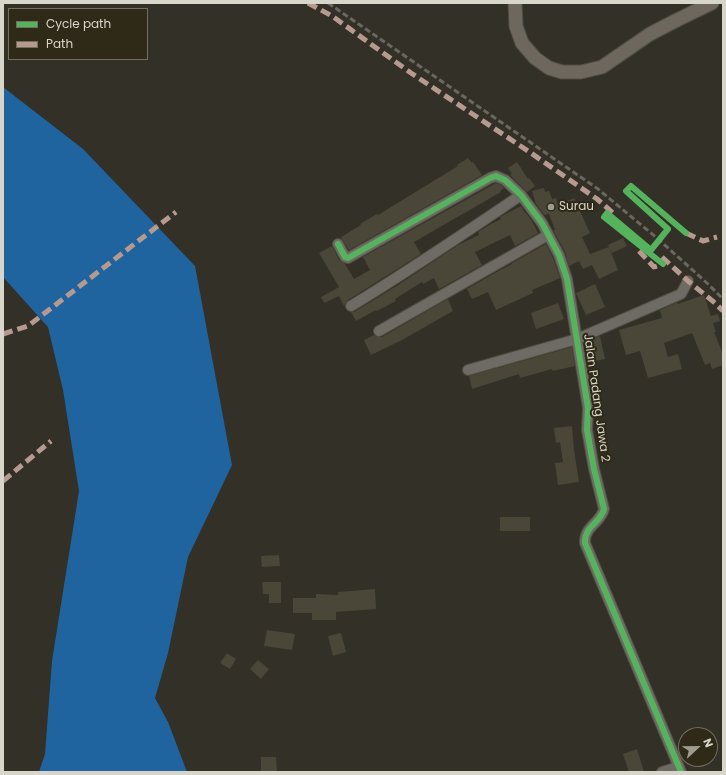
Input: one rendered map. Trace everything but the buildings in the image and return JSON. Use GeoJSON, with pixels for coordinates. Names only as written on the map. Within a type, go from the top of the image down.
{"type":"FeatureCollection","features":[{"type":"Feature","properties":{"kind":"main road"},"geometry":{"type":"LineString","coordinates":[[515,3],[516,26],[522,43],[535,58],[549,68],[562,72],[581,72],[602,67],[650,34],[712,3]]}},
{"type":"Feature","properties":{"kind":"street","name":"Jalan Padang Jawa 2"},"geometry":{"type":"LineString","coordinates":[[338,244],[345,257],[348,258],[496,176],[505,180],[521,195],[542,223],[559,255],[567,279],[588,408],[587,430],[594,469],[604,508],[603,513],[587,531],[585,543],[680,770]]}},
{"type":"Feature","properties":{"kind":"street"},"geometry":{"type":"LineString","coordinates":[[351,306],[443,248],[521,195]]}},
{"type":"Feature","properties":{"kind":"street"},"geometry":{"type":"LineString","coordinates":[[379,331],[548,235]]}},
{"type":"Feature","properties":{"kind":"street"},"geometry":{"type":"LineString","coordinates":[[468,370],[577,339],[682,294],[688,281]]}},
{"type":"Feature","properties":{"kind":"street"},"geometry":{"type":"LineString","coordinates":[[662,772],[680,770]]}},
{"type":"Feature","properties":{"kind":"water"},"geometry":{"type":"Polygon","coordinates":[[[3,87],[83,149],[195,266],[232,465],[188,557],[168,653],[155,698],[168,722],[187,772],[39,772],[45,754],[52,661],[79,491],[63,390],[48,327],[3,277],[3,87]]]}},
{"type":"Feature","properties":{"kind":"railway"},"geometry":{"type":"LineString","coordinates":[[328,3],[598,189],[657,238],[723,299]]}},
{"type":"Feature","properties":{"kind":"marked path"},"geometry":{"type":"LineString","coordinates":[[308,3],[332,16],[411,73],[531,153],[597,199],[613,213]]}},
{"type":"Feature","properties":{"kind":"marked path"},"geometry":{"type":"LineString","coordinates":[[3,334],[28,326],[176,212]]}},
{"type":"Feature","properties":{"kind":"marked path"},"geometry":{"type":"LineString","coordinates":[[686,233],[703,241],[717,237]]}},
{"type":"Feature","properties":{"kind":"marked path"},"geometry":{"type":"LineString","coordinates":[[639,251],[654,267],[663,264],[665,265]]}},
{"type":"Feature","properties":{"kind":"marked path"},"geometry":{"type":"LineString","coordinates":[[662,257],[723,311]]}},
{"type":"Feature","properties":{"kind":"marked path"},"geometry":{"type":"LineString","coordinates":[[3,481],[51,441]]}},
{"type":"Feature","properties":{"kind":"cycle path"},"geometry":{"type":"LineString","coordinates":[[338,244],[345,257],[348,258],[496,176],[505,180],[521,195],[542,223],[559,255],[567,279],[588,408],[587,430],[594,469],[604,509],[600,518],[587,532],[585,543],[681,772]]}},
{"type":"Feature","properties":{"kind":"cycle path"},"geometry":{"type":"LineString","coordinates":[[663,264],[604,217],[607,213],[651,250],[668,229],[626,191],[631,186],[686,233]]}},
{"type":"Feature","properties":{"kind":"place","name":"Surau"},"geometry":{"type":"Point","coordinates":[551,207]}}]}
